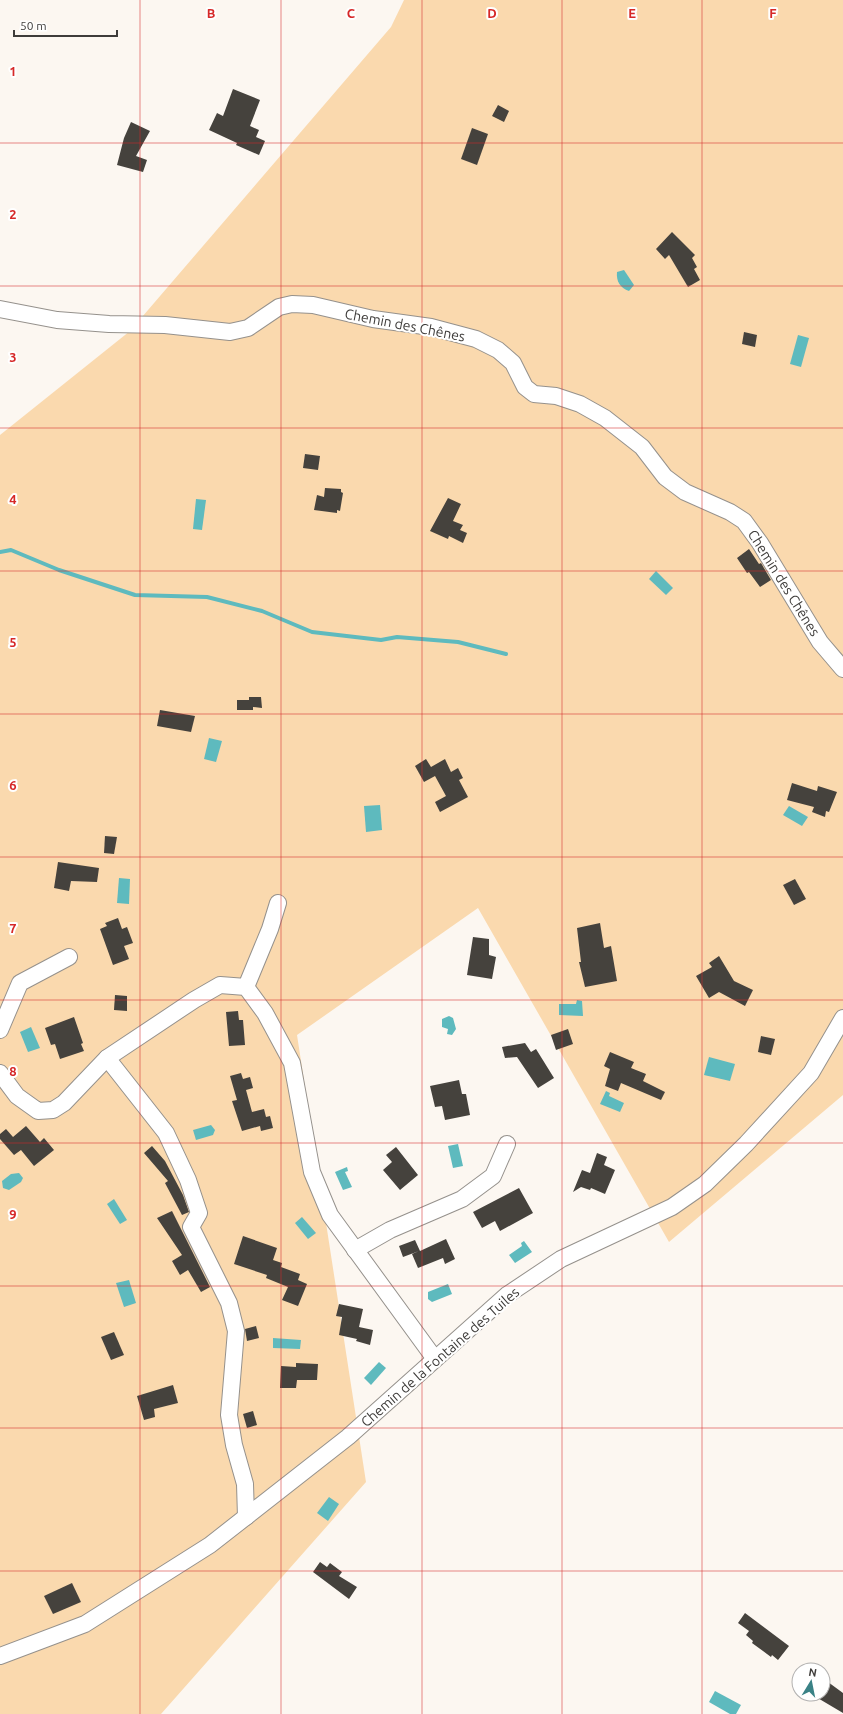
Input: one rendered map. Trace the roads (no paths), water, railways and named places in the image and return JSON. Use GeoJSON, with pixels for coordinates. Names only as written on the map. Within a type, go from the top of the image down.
{"type":"FeatureCollection","features":[{"type":"Feature","properties":{"kind":"street","name":"Chemin des Chênes"},"geometry":{"type":"LineString","coordinates":[[0,309],[57,320],[109,324],[165,325],[230,332],[248,328],[279,307],[292,304],[313,305],[372,319],[432,327],[476,339],[498,350],[512,363],[525,387],[534,394],[556,396],[580,404],[605,418],[642,447],[665,477],[685,492],[730,512],[744,521],[760,543],[820,642],[843,669]]}},
{"type":"Feature","properties":{"kind":"street"},"geometry":{"type":"LineString","coordinates":[[246,986],[270,930],[278,903]]}},
{"type":"Feature","properties":{"kind":"street"},"geometry":{"type":"LineString","coordinates":[[0,1030],[20,983],[69,958]]}},
{"type":"Feature","properties":{"kind":"street"},"geometry":{"type":"LineString","coordinates":[[0,1073],[17,1096],[38,1111],[53,1110],[64,1103],[107,1058],[194,1000],[220,985],[246,986]]}},
{"type":"Feature","properties":{"kind":"street"},"geometry":{"type":"LineString","coordinates":[[246,986],[292,1063],[312,1172],[330,1216],[435,1359]]}},
{"type":"Feature","properties":{"kind":"street","name":"Chemin de la Fontaine des Tuiles"},"geometry":{"type":"LineString","coordinates":[[0,1656],[85,1624],[210,1545],[348,1437],[507,1295],[561,1259],[672,1207],[705,1184],[746,1144],[811,1073],[843,1018]]}},
{"type":"Feature","properties":{"kind":"street"},"geometry":{"type":"LineString","coordinates":[[107,1058],[166,1133],[188,1180],[199,1213],[191,1227],[229,1304],[236,1331],[229,1415],[234,1445],[245,1484],[246,1517]]}},
{"type":"Feature","properties":{"kind":"street"},"geometry":{"type":"LineString","coordinates":[[355,1250],[390,1230],[462,1199],[493,1176],[507,1144]]}},
{"type":"Feature","properties":{"kind":"water"},"geometry":{"type":"Polygon","coordinates":[[[624,270],[634,285],[629,291],[619,284],[617,278],[617,272],[624,270]]]}},
{"type":"Feature","properties":{"kind":"water"},"geometry":{"type":"Polygon","coordinates":[[[798,335],[809,338],[801,367],[790,364],[798,335]]]}},
{"type":"Feature","properties":{"kind":"water"},"geometry":{"type":"Polygon","coordinates":[[[196,499],[206,500],[202,530],[193,529],[196,499]]]}},
{"type":"Feature","properties":{"kind":"water"},"geometry":{"type":"Polygon","coordinates":[[[656,571],[673,588],[666,595],[649,579],[656,571]]]}},
{"type":"Feature","properties":{"kind":"water"},"geometry":{"type":"Polygon","coordinates":[[[209,738],[222,741],[216,762],[204,759],[209,738]]]}},
{"type":"Feature","properties":{"kind":"water"},"geometry":{"type":"Polygon","coordinates":[[[380,805],[382,830],[366,832],[364,806],[380,805]]]}},
{"type":"Feature","properties":{"kind":"water"},"geometry":{"type":"Polygon","coordinates":[[[789,806],[808,817],[802,826],[783,815],[789,806]]]}},
{"type":"Feature","properties":{"kind":"water"},"geometry":{"type":"Polygon","coordinates":[[[119,878],[130,879],[129,904],[117,903],[119,878]]]}},
{"type":"Feature","properties":{"kind":"water"},"geometry":{"type":"Polygon","coordinates":[[[577,1000],[582,1001],[583,1016],[559,1015],[559,1004],[576,1004],[577,1000]]]}},
{"type":"Feature","properties":{"kind":"water"},"geometry":{"type":"Polygon","coordinates":[[[449,1016],[453,1018],[456,1029],[452,1035],[447,1034],[448,1029],[442,1027],[442,1019],[449,1016]]]}},
{"type":"Feature","properties":{"kind":"water"},"geometry":{"type":"Polygon","coordinates":[[[31,1027],[40,1048],[28,1052],[20,1032],[31,1027]]]}},
{"type":"Feature","properties":{"kind":"water"},"geometry":{"type":"Polygon","coordinates":[[[709,1057],[735,1064],[730,1081],[704,1075],[709,1057]]]}},
{"type":"Feature","properties":{"kind":"water"},"geometry":{"type":"Polygon","coordinates":[[[606,1091],[610,1093],[609,1096],[624,1103],[620,1112],[600,1104],[606,1091]]]}},
{"type":"Feature","properties":{"kind":"water"},"geometry":{"type":"Polygon","coordinates":[[[211,1125],[215,1130],[213,1135],[196,1140],[193,1130],[211,1125]]]}},
{"type":"Feature","properties":{"kind":"water"},"geometry":{"type":"Polygon","coordinates":[[[458,1144],[463,1166],[453,1168],[448,1146],[458,1144]]]}},
{"type":"Feature","properties":{"kind":"water"},"geometry":{"type":"Polygon","coordinates":[[[347,1167],[348,1171],[345,1172],[352,1187],[343,1190],[335,1172],[347,1167]]]}},
{"type":"Feature","properties":{"kind":"water"},"geometry":{"type":"Polygon","coordinates":[[[19,1173],[23,1178],[21,1182],[9,1190],[3,1188],[2,1181],[11,1174],[19,1173]]]}},
{"type":"Feature","properties":{"kind":"water"},"geometry":{"type":"Polygon","coordinates":[[[114,1199],[127,1220],[120,1224],[107,1204],[114,1199]]]}},
{"type":"Feature","properties":{"kind":"water"},"geometry":{"type":"Polygon","coordinates":[[[302,1217],[316,1233],[308,1239],[295,1223],[302,1217]]]}},
{"type":"Feature","properties":{"kind":"water"},"geometry":{"type":"Polygon","coordinates":[[[524,1241],[532,1252],[515,1263],[509,1255],[522,1246],[521,1243],[524,1241]]]}},
{"type":"Feature","properties":{"kind":"water"},"geometry":{"type":"Polygon","coordinates":[[[129,1280],[136,1303],[124,1307],[116,1283],[129,1280]]]}},
{"type":"Feature","properties":{"kind":"water"},"geometry":{"type":"Polygon","coordinates":[[[448,1284],[452,1294],[432,1302],[428,1299],[428,1292],[448,1284]]]}},
{"type":"Feature","properties":{"kind":"water"},"geometry":{"type":"Polygon","coordinates":[[[273,1338],[301,1340],[300,1349],[273,1348],[273,1338]]]}},
{"type":"Feature","properties":{"kind":"water"},"geometry":{"type":"Polygon","coordinates":[[[379,1362],[386,1368],[371,1385],[364,1378],[379,1362]]]}},
{"type":"Feature","properties":{"kind":"water"},"geometry":{"type":"Polygon","coordinates":[[[329,1497],[339,1504],[328,1521],[317,1513],[329,1497]]]}},
{"type":"Feature","properties":{"kind":"water"},"geometry":{"type":"Polygon","coordinates":[[[715,1691],[741,1705],[736,1714],[730,1714],[709,1702],[715,1691]]]}},
{"type":"Feature","properties":{"kind":"waterway"},"geometry":{"type":"LineString","coordinates":[[0,552],[11,550],[59,570],[135,595],[207,597],[262,611],[312,632],[381,640],[397,637],[458,642],[506,654]]}}]}
